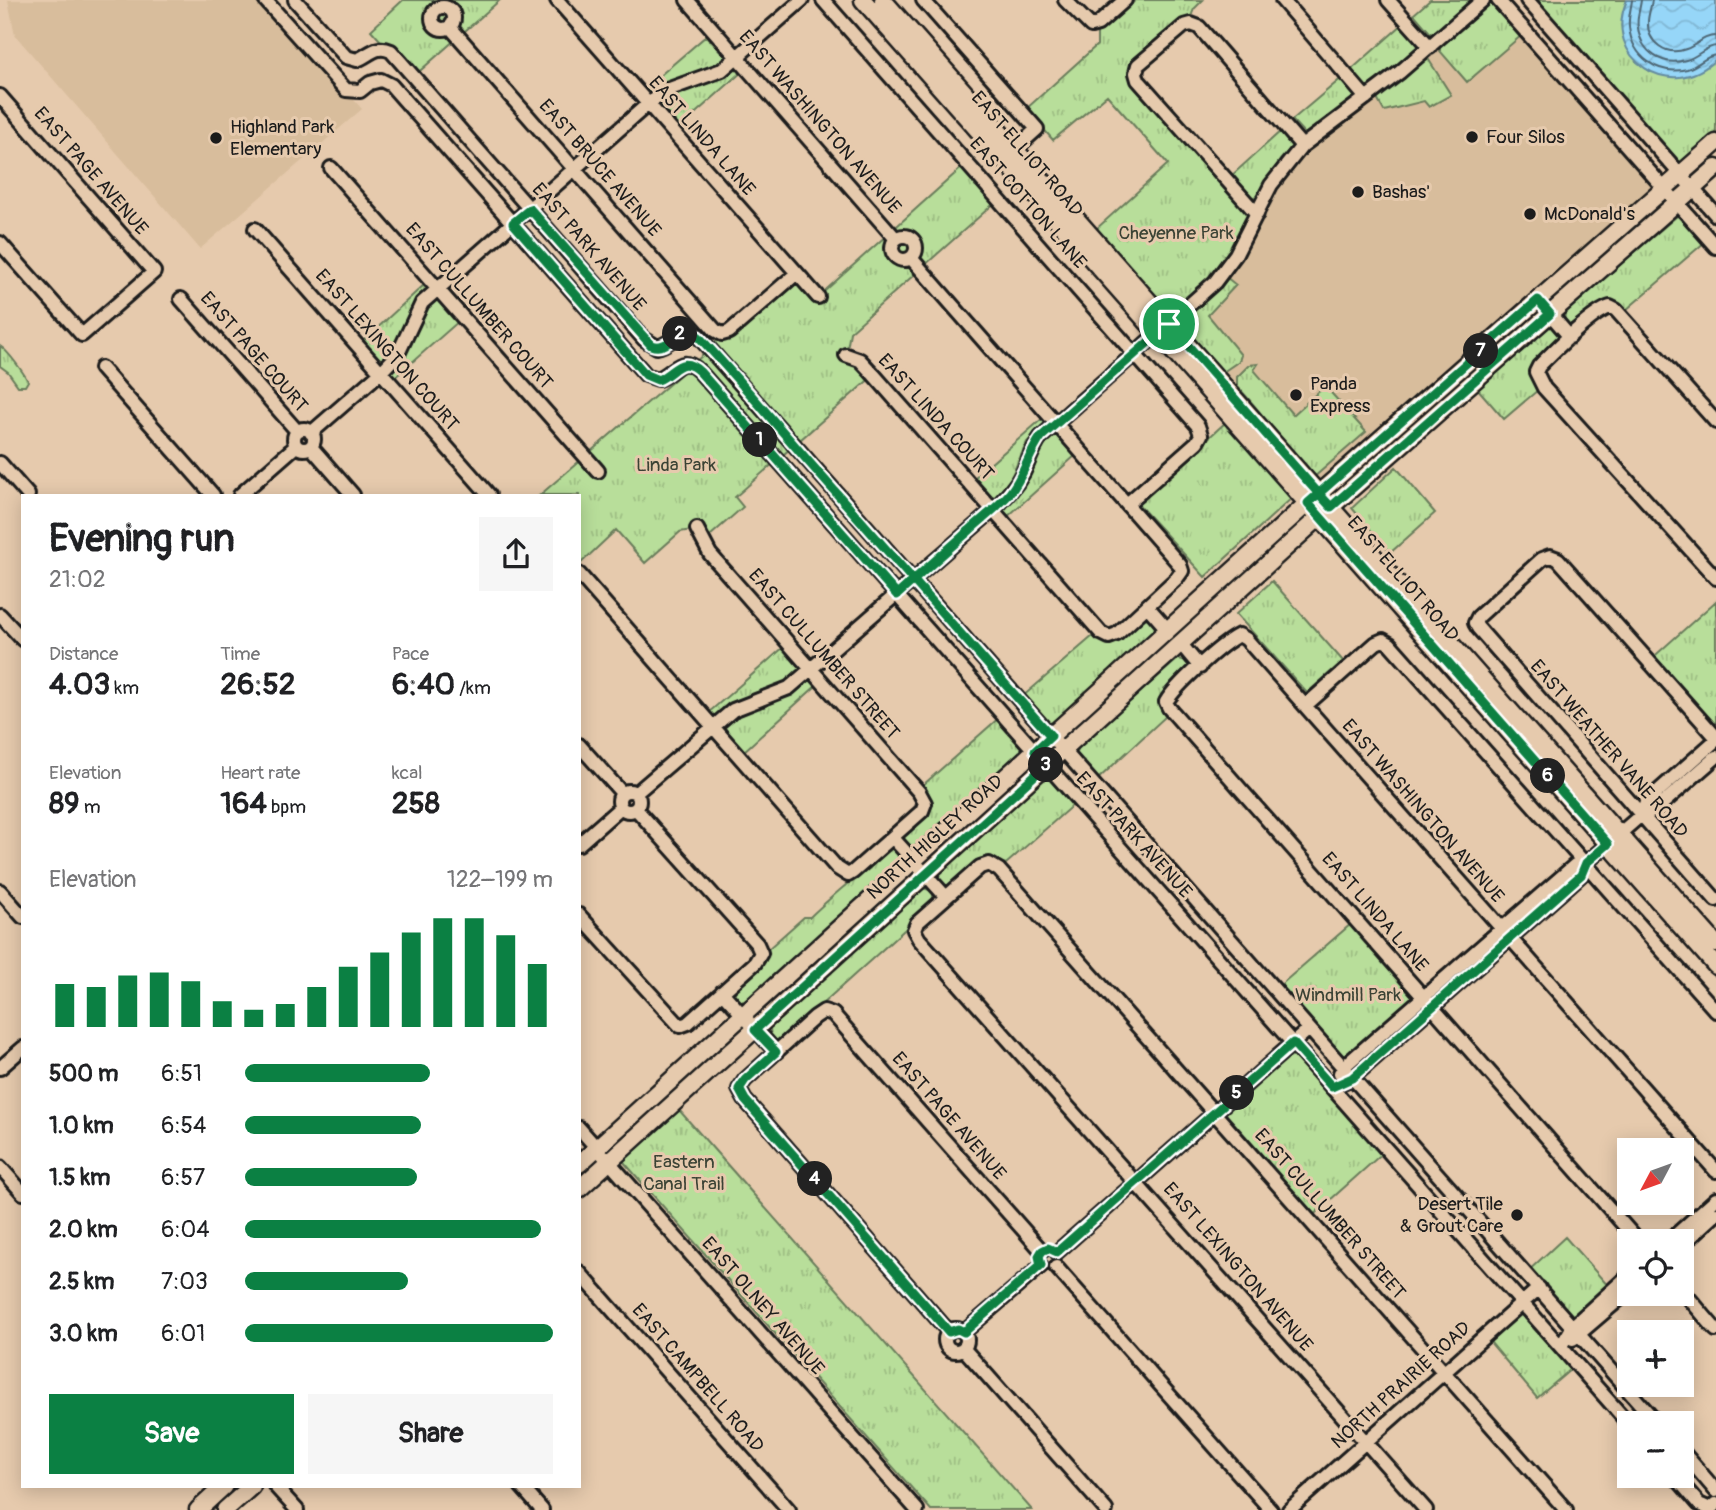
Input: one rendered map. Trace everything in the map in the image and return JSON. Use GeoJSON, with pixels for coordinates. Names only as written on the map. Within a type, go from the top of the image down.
{"type":"FeatureCollection","features":[{"type":"Feature","properties":{"kind":"main road","name":"EAST ELLIOT ROAD"},"geometry":{"type":"LineString","coordinates":[[863,0],[1163,329],[1325,512],[1613,839],[1716,966]]}},
{"type":"Feature","properties":{"kind":"main road","name":"EAST ELLIOT ROAD"},"geometry":{"type":"LineString","coordinates":[[883,0],[1015,149],[1163,329]]}},
{"type":"Feature","properties":{"kind":"main road","name":"NORTH HIGLEY ROAD"},"geometry":{"type":"LineString","coordinates":[[581,1162],[1313,499],[1716,143]]}},
{"type":"Feature","properties":{"kind":"main road","name":"NORTH HIGLEY ROAD"},"geometry":{"type":"LineString","coordinates":[[581,1187],[1325,512],[1716,168]]}},
{"type":"Feature","properties":{"kind":"main road","name":"EAST ELLIOT ROAD"},"geometry":{"type":"LineString","coordinates":[[1613,839],[1716,944]]}},
{"type":"Feature","properties":{"kind":"main road"},"geometry":{"type":"LineString","coordinates":[[198,1510],[222,1488]]}},
{"type":"Feature","properties":{"kind":"main road"},"geometry":{"type":"LineString","coordinates":[[225,1510],[250,1488]]}},
{"type":"Feature","properties":{"kind":"street","name":"EAST PARK AVENUE"},"geometry":{"type":"LineString","coordinates":[[265,0],[346,90],[360,91],[376,80],[391,85],[646,375],[658,380],[682,364],[691,365],[700,372],[1618,1411]]}},
{"type":"Feature","properties":{"kind":"street","name":"EAST PARK AVENUE"},"geometry":{"type":"LineString","coordinates":[[295,0],[346,57],[357,60],[383,47],[391,51],[651,345],[663,346],[685,332],[691,331],[699,337],[1647,1411]]}},
{"type":"Feature","properties":{"kind":"street","name":"EAST LINDA LANE"},"geometry":{"type":"LineString","coordinates":[[556,0],[818,297]]}},
{"type":"Feature","properties":{"kind":"street","name":"EAST WASHINGTON AVENUE"},"geometry":{"type":"LineString","coordinates":[[687,0],[896,239],[892,248],[895,257],[902,260],[911,258],[1180,565],[1182,571],[1178,578],[1147,606]]}},
{"type":"Feature","properties":{"kind":"street"},"geometry":{"type":"LineString","coordinates":[[311,433],[398,354],[422,303],[648,104],[667,90],[722,70],[802,0]]}},
{"type":"Feature","properties":{"kind":"street","name":"EAST COTTON LANE"},"geometry":{"type":"LineString","coordinates":[[823,0],[1198,426],[1201,435],[1197,442],[1127,505]]}},
{"type":"Feature","properties":{"kind":"street"},"geometry":{"type":"LineString","coordinates":[[923,0],[1037,129],[1015,149]]}},
{"type":"Feature","properties":{"kind":"street"},"geometry":{"type":"LineString","coordinates":[[1065,0],[1091,26],[1098,24],[1125,0]]}},
{"type":"Feature","properties":{"kind":"street"},"geometry":{"type":"LineString","coordinates":[[1282,0],[1366,98]]}},
{"type":"Feature","properties":{"kind":"street"},"geometry":{"type":"LineString","coordinates":[[1388,0],[1430,47]]}},
{"type":"Feature","properties":{"kind":"street"},"geometry":{"type":"LineString","coordinates":[[636,793],[733,709],[789,688],[812,670],[993,510],[1010,493],[1023,473],[1031,450],[1041,437],[1215,282],[1236,254],[1271,185],[1302,146],[1430,47],[1483,0]]}},
{"type":"Feature","properties":{"kind":"street"},"geometry":{"type":"LineString","coordinates":[[1497,0],[1716,247]]}},
{"type":"Feature","properties":{"kind":"street"},"geometry":{"type":"LineString","coordinates":[[1527,0],[1716,215]]}},
{"type":"Feature","properties":{"kind":"street","name":"EAST BRUCE AVENUE"},"geometry":{"type":"LineString","coordinates":[[430,6],[450,10],[454,16],[450,27],[715,330],[722,334],[729,332],[797,273]]}},
{"type":"Feature","properties":{"kind":"street"},"geometry":{"type":"LineString","coordinates":[[1257,214],[1138,80],[1138,65],[1184,26],[1191,24],[1199,27],[1302,146]]}},
{"type":"Feature","properties":{"kind":"street","name":"EAST PAGE AVENUE"},"geometry":{"type":"LineString","coordinates":[[0,96],[154,272],[82,335],[0,243]]}},
{"type":"Feature","properties":{"kind":"street","name":"EAST CULLUMBER COURT"},"geometry":{"type":"LineString","coordinates":[[331,168],[598,471]]}},
{"type":"Feature","properties":{"kind":"street","name":"EAST LEXINGTON COURT"},"geometry":{"type":"LineString","coordinates":[[256,229],[488,494]]}},
{"type":"Feature","properties":{"kind":"street","name":"EAST PAGE COURT"},"geometry":{"type":"LineString","coordinates":[[181,299],[297,431]]}},
{"type":"Feature","properties":{"kind":"street"},"geometry":{"type":"LineString","coordinates":[[1538,300],[1570,337]]}},
{"type":"Feature","properties":{"kind":"street"},"geometry":{"type":"LineString","coordinates":[[1716,422],[1616,310],[1610,307],[1570,337],[1536,372],[1544,388],[1716,578]]}},
{"type":"Feature","properties":{"kind":"street","name":"EAST LINDA COURT"},"geometry":{"type":"LineString","coordinates":[[846,355],[860,360],[993,510]]}},
{"type":"Feature","properties":{"kind":"street"},"geometry":{"type":"LineString","coordinates":[[101,368],[212,494]]}},
{"type":"Feature","properties":{"kind":"street"},"geometry":{"type":"LineString","coordinates":[[304,429],[311,433],[314,441],[311,447],[303,450],[296,446],[293,438],[297,431],[304,429]]}},
{"type":"Feature","properties":{"kind":"street"},"geometry":{"type":"LineString","coordinates":[[241,494],[296,446]]}},
{"type":"Feature","properties":{"kind":"street"},"geometry":{"type":"LineString","coordinates":[[311,447],[353,494]]}},
{"type":"Feature","properties":{"kind":"street"},"geometry":{"type":"LineString","coordinates":[[0,463],[27,494]]}},
{"type":"Feature","properties":{"kind":"street"},"geometry":{"type":"LineString","coordinates":[[993,510],[1101,633],[1109,637],[1117,634],[1147,606],[1168,630]]}},
{"type":"Feature","properties":{"kind":"street","name":"EAST CULLUMBER STREET"},"geometry":{"type":"LineString","coordinates":[[697,528],[710,554],[919,792],[925,803],[922,811],[893,838]]}},
{"type":"Feature","properties":{"kind":"street","name":"EAST WEATHER VANE ROAD"},"geometry":{"type":"LineString","coordinates":[[1716,738],[1558,559],[1550,556],[1542,559],[1478,617],[1475,623],[1716,900]]}},
{"type":"Feature","properties":{"kind":"street"},"geometry":{"type":"LineString","coordinates":[[581,576],[837,868],[848,875],[853,873],[893,838],[946,897]]}},
{"type":"Feature","properties":{"kind":"street"},"geometry":{"type":"LineString","coordinates":[[0,615],[21,638]]}},
{"type":"Feature","properties":{"kind":"street","name":"EAST WASHINGTON AVENUE"},"geometry":{"type":"LineString","coordinates":[[1200,667],[1239,635],[1245,639],[1716,1171]]}},
{"type":"Feature","properties":{"kind":"street"},"geometry":{"type":"LineString","coordinates":[[1305,706],[1376,643],[1382,640],[1390,644],[1716,1010]]}},
{"type":"Feature","properties":{"kind":"street"},"geometry":{"type":"LineString","coordinates":[[1180,643],[1200,667]]}},
{"type":"Feature","properties":{"kind":"street","name":"EAST LINDA LANE"},"geometry":{"type":"LineString","coordinates":[[1200,667],[1170,694],[1166,702],[1627,1229]]}},
{"type":"Feature","properties":{"kind":"street"},"geometry":{"type":"LineString","coordinates":[[1641,815],[1646,802],[1716,738]]}},
{"type":"Feature","properties":{"kind":"street"},"geometry":{"type":"LineString","coordinates":[[581,747],[622,793]]}},
{"type":"Feature","properties":{"kind":"street"},"geometry":{"type":"LineString","coordinates":[[1332,1087],[1506,933],[1574,865],[1586,863],[1641,815],[1654,811],[1716,757]]}},
{"type":"Feature","properties":{"kind":"street"},"geometry":{"type":"LineString","coordinates":[[622,793],[636,793]]}},
{"type":"Feature","properties":{"kind":"street"},"geometry":{"type":"LineString","coordinates":[[622,793],[619,801],[621,807],[628,811],[636,809]]}},
{"type":"Feature","properties":{"kind":"street"},"geometry":{"type":"LineString","coordinates":[[636,793],[639,800],[636,809]]}},
{"type":"Feature","properties":{"kind":"street"},"geometry":{"type":"LineString","coordinates":[[581,842],[621,807]]}},
{"type":"Feature","properties":{"kind":"street"},"geometry":{"type":"LineString","coordinates":[[581,917],[680,1026],[688,1023],[755,963],[761,953],[757,944],[636,809]]}},
{"type":"Feature","properties":{"kind":"street","name":"EAST CULLUMBER STREET"},"geometry":{"type":"LineString","coordinates":[[946,897],[980,867],[989,864],[999,870],[1444,1372]]}},
{"type":"Feature","properties":{"kind":"street"},"geometry":{"type":"LineString","coordinates":[[0,891],[21,915]]}},
{"type":"Feature","properties":{"kind":"street","name":"EAST LEXINGTON AVENUE"},"geometry":{"type":"LineString","coordinates":[[946,897],[917,923],[914,930],[919,939],[1366,1441]]}},
{"type":"Feature","properties":{"kind":"street"},"geometry":{"type":"LineString","coordinates":[[722,992],[776,1052],[745,1080],[739,1089],[745,1100],[949,1332]]}},
{"type":"Feature","properties":{"kind":"street","name":"EAST PAGE AVENUE"},"geometry":{"type":"LineString","coordinates":[[776,1052],[824,1011],[833,1014],[1042,1251]]}},
{"type":"Feature","properties":{"kind":"street"},"geometry":{"type":"LineString","coordinates":[[1057,1252],[1309,1029]]}},
{"type":"Feature","properties":{"kind":"street"},"geometry":{"type":"LineString","coordinates":[[0,1068],[21,1050]]}},
{"type":"Feature","properties":{"kind":"street","name":"EAST OLNEY AVENUE"},"geometry":{"type":"LineString","coordinates":[[581,1130],[917,1510]]}},
{"type":"Feature","properties":{"kind":"street"},"geometry":{"type":"LineString","coordinates":[[0,1167],[21,1192]]}},
{"type":"Feature","properties":{"kind":"street"},"geometry":{"type":"LineString","coordinates":[[1682,1229],[1716,1199]]}},
{"type":"Feature","properties":{"kind":"street"},"geometry":{"type":"LineString","coordinates":[[1694,1234],[1716,1214]]}},
{"type":"Feature","properties":{"kind":"street"},"geometry":{"type":"LineString","coordinates":[[1048,1248],[1057,1252],[1060,1258],[1056,1267],[1047,1269],[1041,1265],[1039,1256],[1042,1251],[1048,1248]]}},
{"type":"Feature","properties":{"kind":"street"},"geometry":{"type":"LineString","coordinates":[[964,1332],[1041,1265]]}},
{"type":"Feature","properties":{"kind":"street"},"geometry":{"type":"LineString","coordinates":[[1056,1267],[1272,1510],[1287,1510]]}},
{"type":"Feature","properties":{"kind":"street","name":"EAST CAMPBELL ROAD"},"geometry":{"type":"LineString","coordinates":[[581,1274],[789,1510]]}},
{"type":"Feature","properties":{"kind":"street","name":"NORTH PRAIRIE ROAD"},"geometry":{"type":"LineString","coordinates":[[1287,1510],[1539,1288]]}},
{"type":"Feature","properties":{"kind":"street"},"geometry":{"type":"LineString","coordinates":[[1561,1346],[1617,1288]]}},
{"type":"Feature","properties":{"kind":"street"},"geometry":{"type":"LineString","coordinates":[[1577,1331],[1617,1300]]}},
{"type":"Feature","properties":{"kind":"street"},"geometry":{"type":"LineString","coordinates":[[1694,1304],[1716,1330]]}},
{"type":"Feature","properties":{"kind":"street"},"geometry":{"type":"LineString","coordinates":[[958,1329],[964,1332],[967,1340],[963,1348],[950,1348],[946,1339],[949,1332],[958,1329]]}},
{"type":"Feature","properties":{"kind":"street"},"geometry":{"type":"LineString","coordinates":[[963,1348],[1105,1510]]}},
{"type":"Feature","properties":{"kind":"street"},"geometry":{"type":"LineString","coordinates":[[1444,1372],[1566,1510]]}},
{"type":"Feature","properties":{"kind":"street"},"geometry":{"type":"LineString","coordinates":[[1366,1441],[1426,1510]]}},
{"type":"Feature","properties":{"kind":"street"},"geometry":{"type":"LineString","coordinates":[[1694,1465],[1716,1490]]}},
{"type":"Feature","properties":{"kind":"street"},"geometry":{"type":"LineString","coordinates":[[277,1488],[297,1510]]}},
{"type":"Feature","properties":{"kind":"street"},"geometry":{"type":"LineString","coordinates":[[523,1488],[542,1510]]}},
{"type":"Feature","properties":{"kind":"street"},"geometry":{"type":"LineString","coordinates":[[1685,1488],[1699,1504],[1710,1509],[1716,1504]]}},
{"type":"Feature","properties":{"kind":"shaded area","name":"Highland Park Elementary"},"geometry":{"type":"Polygon","coordinates":[[[8,0],[265,0],[362,109],[200,249],[15,35],[8,0]]]}},
{"type":"Feature","properties":{"kind":"shaded area"},"geometry":{"type":"Polygon","coordinates":[[[1486,4],[1497,4],[1652,182],[1652,188],[1602,234],[1544,280],[1522,304],[1322,480],[1317,481],[1285,448],[1237,386],[1217,370],[1182,328],[1182,324],[1204,300],[1279,183],[1313,143],[1486,4]]]}},
{"type":"Feature","properties":{"kind":"green space"},"geometry":{"type":"Polygon","coordinates":[[[403,0],[500,0],[413,77],[371,30],[403,0]]]}},
{"type":"Feature","properties":{"kind":"green space","name":"Cheyenne Park"},"geometry":{"type":"Polygon","coordinates":[[[1136,0],[1203,0],[1194,9],[1190,19],[1132,70],[1250,215],[1230,255],[1217,273],[1173,312],[1168,313],[1095,230],[1168,164],[1107,95],[1053,140],[1026,109],[1097,45],[1097,32],[1136,0]]]}},
{"type":"Feature","properties":{"kind":"green space"},"geometry":{"type":"Polygon","coordinates":[[[1430,0],[1475,0],[1433,36],[1414,14],[1430,0]]]}},
{"type":"Feature","properties":{"kind":"green space"},"geometry":{"type":"Polygon","coordinates":[[[1530,0],[1627,0],[1636,61],[1651,72],[1716,59],[1716,134],[1686,161],[1675,163],[1530,0]]]}},
{"type":"Feature","properties":{"kind":"green space"},"geometry":{"type":"Polygon","coordinates":[[[1486,4],[1497,5],[1522,35],[1467,82],[1440,51],[1440,44],[1486,4]]]}},
{"type":"Feature","properties":{"kind":"green space"},"geometry":{"type":"Polygon","coordinates":[[[1403,24],[1420,43],[1419,50],[1371,88],[1365,86],[1351,70],[1403,24]]]}},
{"type":"Feature","properties":{"kind":"green space"},"geometry":{"type":"Polygon","coordinates":[[[706,36],[728,59],[714,69],[650,98],[643,90],[706,36]]]}},
{"type":"Feature","properties":{"kind":"green space"},"geometry":{"type":"Polygon","coordinates":[[[1427,57],[1451,95],[1429,107],[1424,101],[1384,111],[1376,97],[1427,57]]]}},
{"type":"Feature","properties":{"kind":"green space"},"geometry":{"type":"Polygon","coordinates":[[[737,65],[743,71],[680,127],[659,103],[673,92],[719,77],[737,65]]]}},
{"type":"Feature","properties":{"kind":"green space"},"geometry":{"type":"Polygon","coordinates":[[[1343,77],[1356,91],[1354,98],[1305,134],[1292,120],[1343,77]]]}},
{"type":"Feature","properties":{"kind":"green space"},"geometry":{"type":"Polygon","coordinates":[[[1282,130],[1295,143],[1280,160],[1258,196],[1249,198],[1231,176],[1282,130]]]}},
{"type":"Feature","properties":{"kind":"green space","name":"Linda Park"},"geometry":{"type":"Polygon","coordinates":[[[967,163],[999,199],[850,332],[846,355],[874,375],[735,497],[743,507],[703,542],[697,529],[680,532],[645,563],[616,530],[581,563],[581,494],[541,494],[710,349],[722,334],[797,273],[818,297],[967,163]]]}},
{"type":"Feature","properties":{"kind":"green space"},"geometry":{"type":"Polygon","coordinates":[[[1677,216],[1683,218],[1705,242],[1626,310],[1613,303],[1571,327],[1567,324],[1564,318],[1566,311],[1677,216]]]}},
{"type":"Feature","properties":{"kind":"green space"},"geometry":{"type":"Polygon","coordinates":[[[1226,277],[1236,285],[1208,315],[1241,355],[1239,361],[1223,372],[1217,370],[1182,331],[1185,318],[1226,277]]]}},
{"type":"Feature","properties":{"kind":"green space"},"geometry":{"type":"Polygon","coordinates":[[[425,284],[430,290],[413,309],[394,352],[380,365],[361,343],[425,284]]]}},
{"type":"Feature","properties":{"kind":"green space"},"geometry":{"type":"Polygon","coordinates":[[[437,297],[459,321],[393,379],[392,370],[412,342],[425,311],[437,297]]]}},
{"type":"Feature","properties":{"kind":"green space"},"geometry":{"type":"Polygon","coordinates":[[[1552,323],[1565,337],[1532,374],[1538,390],[1504,419],[1477,388],[1552,323]]]}},
{"type":"Feature","properties":{"kind":"green space"},"geometry":{"type":"Polygon","coordinates":[[[0,346],[26,377],[28,381],[25,386],[18,386],[0,366],[0,346]]]}},
{"type":"Feature","properties":{"kind":"green space"},"geometry":{"type":"Polygon","coordinates":[[[1258,364],[1254,370],[1293,415],[1325,386],[1366,432],[1313,478],[1237,386],[1237,377],[1249,365],[1258,364]]]}},
{"type":"Feature","properties":{"kind":"green space"},"geometry":{"type":"Polygon","coordinates":[[[1043,418],[1047,423],[1027,442],[1008,484],[992,503],[973,479],[1043,418]]]}},
{"type":"Feature","properties":{"kind":"green space"},"geometry":{"type":"Polygon","coordinates":[[[1226,422],[1293,497],[1205,577],[1137,503],[1226,422]]]}},
{"type":"Feature","properties":{"kind":"green space"},"geometry":{"type":"Polygon","coordinates":[[[1054,432],[1076,455],[1006,518],[1003,510],[1024,482],[1036,454],[1054,432]]]}},
{"type":"Feature","properties":{"kind":"green space"},"geometry":{"type":"Polygon","coordinates":[[[1396,467],[1435,513],[1390,553],[1352,508],[1396,467]]]}},
{"type":"Feature","properties":{"kind":"green space"},"geometry":{"type":"Polygon","coordinates":[[[1272,581],[1343,661],[1307,693],[1236,614],[1272,581]]]}},
{"type":"Feature","properties":{"kind":"green space"},"geometry":{"type":"Polygon","coordinates":[[[1716,601],[1716,737],[1649,661],[1716,601]]]}},
{"type":"Feature","properties":{"kind":"green space"},"geometry":{"type":"Polygon","coordinates":[[[1144,618],[1150,619],[1155,625],[1154,634],[1055,723],[1044,723],[1022,697],[1093,636],[1107,643],[1119,639],[1144,618]]]}},
{"type":"Feature","properties":{"kind":"green space"},"geometry":{"type":"Polygon","coordinates":[[[785,646],[806,671],[779,689],[733,704],[714,720],[708,713],[785,646]]]}},
{"type":"Feature","properties":{"kind":"green space"},"geometry":{"type":"Polygon","coordinates":[[[1178,659],[1189,661],[1190,670],[1161,701],[1165,717],[1097,780],[1076,756],[1079,746],[1178,659]]]}},
{"type":"Feature","properties":{"kind":"green space"},"geometry":{"type":"Polygon","coordinates":[[[813,678],[817,685],[743,752],[720,727],[746,709],[792,694],[813,678]]]}},
{"type":"Feature","properties":{"kind":"green space"},"geometry":{"type":"Polygon","coordinates":[[[1000,717],[1023,743],[1021,753],[918,847],[908,848],[901,839],[927,814],[931,802],[923,785],[1000,717]]]}},
{"type":"Feature","properties":{"kind":"green space"},"geometry":{"type":"Polygon","coordinates":[[[1042,780],[1055,780],[1075,803],[1006,864],[990,859],[951,888],[945,889],[938,881],[940,872],[1042,780]]]}},
{"type":"Feature","properties":{"kind":"green space"},"geometry":{"type":"Polygon","coordinates":[[[890,848],[899,852],[898,864],[746,1002],[735,1000],[735,989],[765,962],[768,949],[804,917],[810,917],[890,848]]]}},
{"type":"Feature","properties":{"kind":"green space"},"geometry":{"type":"Polygon","coordinates":[[[923,888],[933,891],[933,904],[781,1041],[771,1039],[770,1028],[923,888]]]}},
{"type":"Feature","properties":{"kind":"green space","name":"Windmill Park"},"geometry":{"type":"Polygon","coordinates":[[[1351,924],[1415,998],[1343,1061],[1277,988],[1351,924]]]}},
{"type":"Feature","properties":{"kind":"green space"},"geometry":{"type":"Polygon","coordinates":[[[1293,1043],[1386,1150],[1310,1218],[1215,1112],[1293,1043]]]}},
{"type":"Feature","properties":{"kind":"green space","name":"Eastern Canal Trail"},"geometry":{"type":"Polygon","coordinates":[[[679,1110],[1032,1510],[931,1510],[623,1161],[679,1110]]]}},
{"type":"Feature","properties":{"kind":"green space"},"geometry":{"type":"Polygon","coordinates":[[[1565,1237],[1617,1296],[1577,1331],[1527,1272],[1565,1237]]]}},
{"type":"Feature","properties":{"kind":"green space"},"geometry":{"type":"Polygon","coordinates":[[[1522,1304],[1577,1364],[1537,1398],[1485,1336],[1522,1304]]]}},
{"type":"Feature","properties":{"kind":"water"},"geometry":{"type":"Polygon","coordinates":[[[1627,0],[1716,0],[1716,59],[1698,72],[1679,77],[1661,75],[1645,68],[1632,56],[1624,40],[1622,21],[1627,0]]]}},
{"type":"Feature","properties":{"kind":"place","name":"Four Silos"},"geometry":{"type":"Point","coordinates":[1472,137]}},
{"type":"Feature","properties":{"kind":"place","name":"Highland Park Elementary"},"geometry":{"type":"Point","coordinates":[216,138]}},
{"type":"Feature","properties":{"kind":"place","name":"Bashas'"},"geometry":{"type":"Point","coordinates":[1358,192]}},
{"type":"Feature","properties":{"kind":"place","name":"McDonald's"},"geometry":{"type":"Point","coordinates":[1530,214]}},
{"type":"Feature","properties":{"kind":"place","name":"Panda Express"},"geometry":{"type":"Point","coordinates":[1296,395]}},
{"type":"Feature","properties":{"kind":"place","name":"Desert Tile & Grout Care"},"geometry":{"type":"Point","coordinates":[1517,1215]}},
{"type":"Feature","properties":{"kind":"route"},"geometry":{"type":"LineString","coordinates":[[1169,324],[1055,423],[1031,450],[1023,473],[1010,493],[993,510],[913,580],[897,595],[695,367],[682,364],[658,380],[646,375],[513,223],[530,209],[651,345],[663,346],[680,334],[691,331],[695,333],[699,337],[913,580],[1051,736],[1035,751],[1046,765],[755,1030],[776,1052],[745,1080],[739,1089],[745,1100],[949,1332],[958,1329],[964,1332],[1041,1265],[1039,1256],[1042,1251],[1048,1248],[1057,1252],[1293,1043],[1332,1087],[1352,1078],[1581,875],[1586,863],[1608,844],[1308,503],[1318,494],[1327,487],[1366,451],[1538,300],[1550,314],[1331,507],[1318,494],[1169,324]]}}]}
